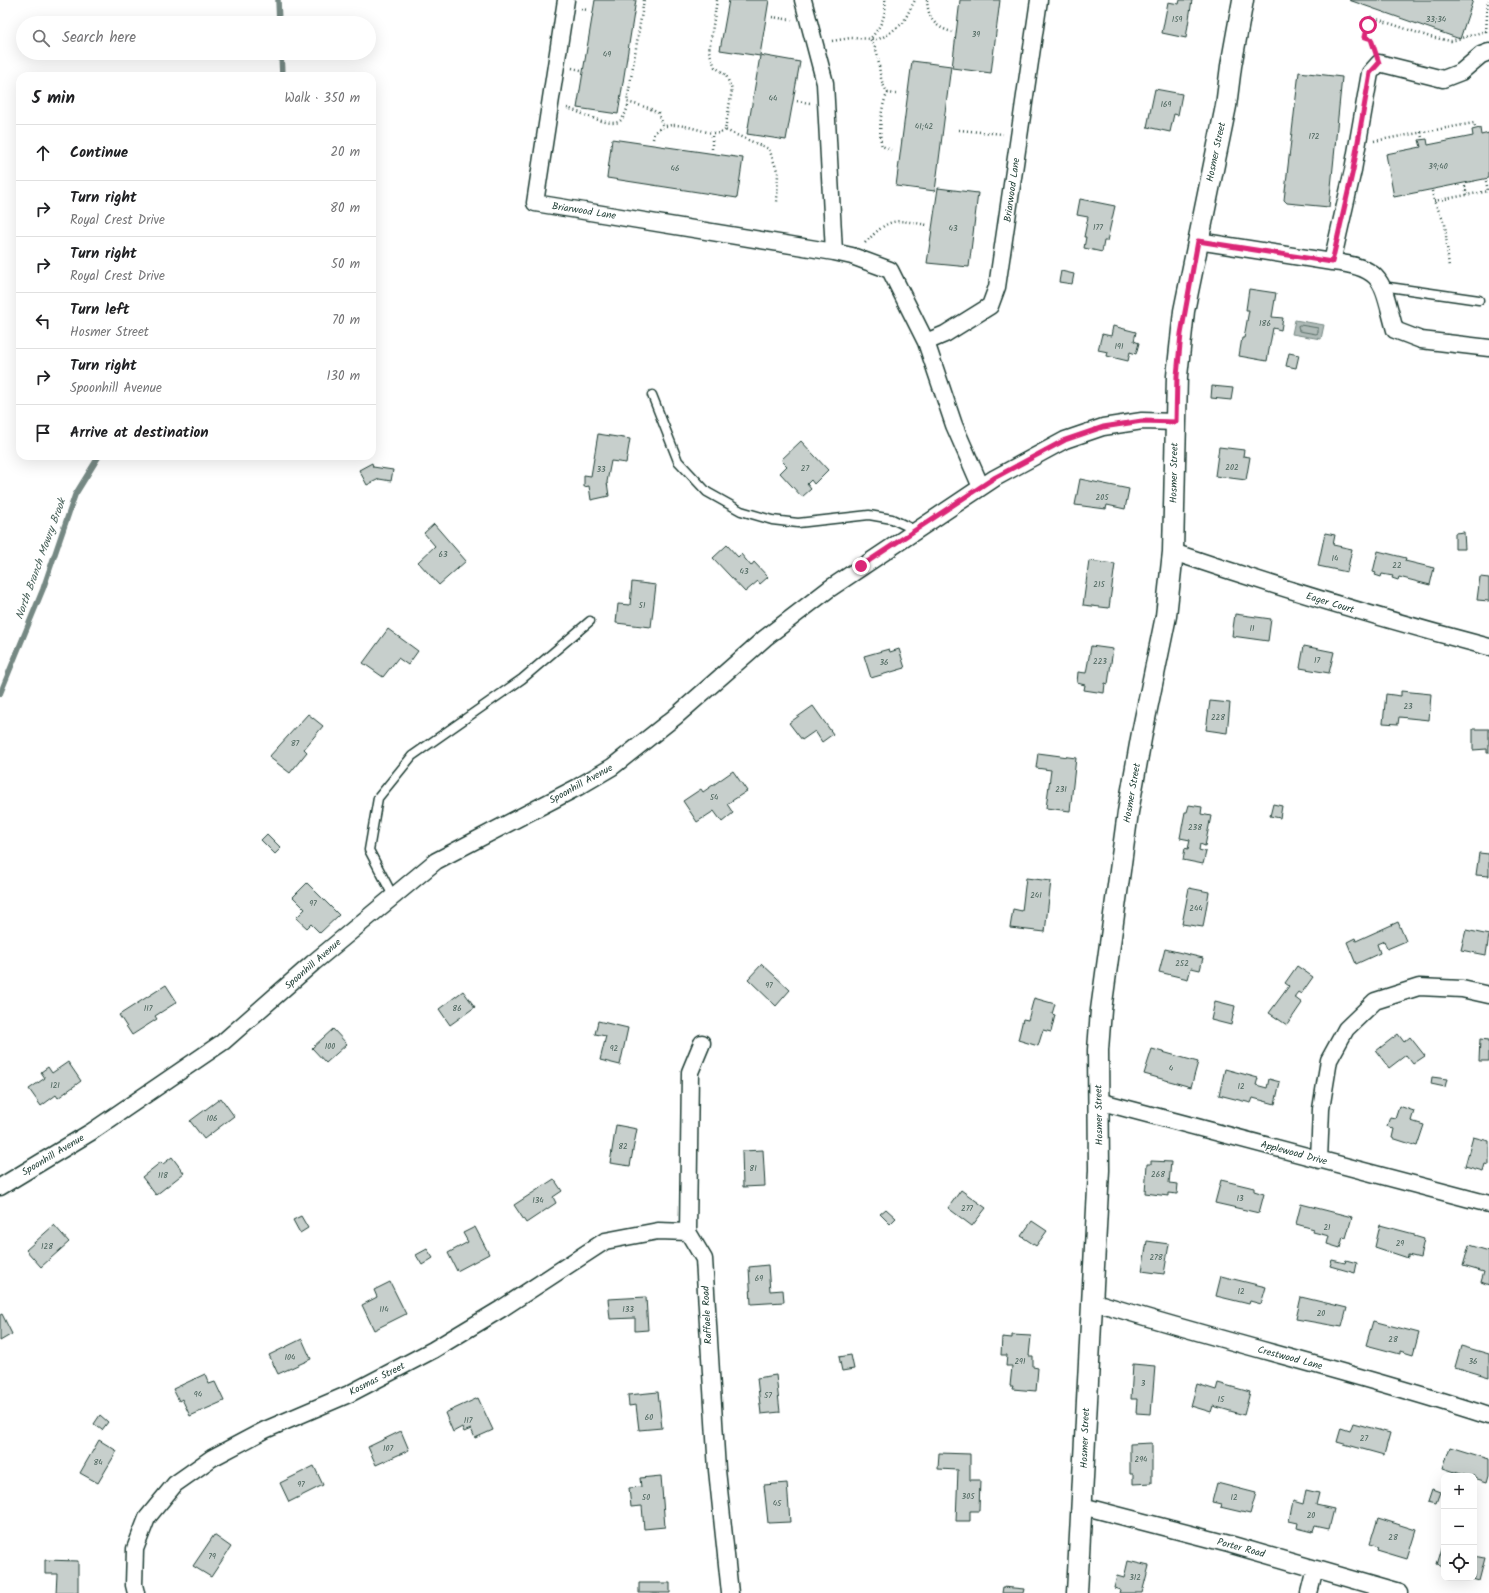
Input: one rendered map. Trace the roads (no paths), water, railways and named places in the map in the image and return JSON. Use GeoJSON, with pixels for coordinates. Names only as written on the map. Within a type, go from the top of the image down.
{"type":"FeatureCollection","features":[{"type":"Feature","properties":{"kind":"street","name":"Briarwood Lane"},"geometry":{"type":"LineString","coordinates":[[566,0],[535,202],[834,252],[852,256],[890,270],[926,342],[954,425],[981,487]]}},
{"type":"Feature","properties":{"kind":"street"},"geometry":{"type":"LineString","coordinates":[[804,0],[825,84],[834,252]]}},
{"type":"Feature","properties":{"kind":"street","name":"Briarwood Lane"},"geometry":{"type":"LineString","coordinates":[[926,342],[945,334],[990,306],[997,287],[1039,0]]}},
{"type":"Feature","properties":{"kind":"street","name":"Hosmer Street"},"geometry":{"type":"LineString","coordinates":[[1077,1593],[1099,1170],[1100,1130],[1098,1101],[1098,1050],[1116,898],[1142,734],[1166,616],[1173,552],[1174,456],[1177,376],[1181,334],[1198,241],[1226,106],[1231,66],[1243,0]]}},
{"type":"Feature","properties":{"kind":"street"},"geometry":{"type":"LineString","coordinates":[[1332,262],[1353,170],[1370,73],[1379,63],[1442,79],[1461,72],[1481,55],[1488,53]]}},
{"type":"Feature","properties":{"kind":"street"},"geometry":{"type":"LineString","coordinates":[[1198,241],[1348,264],[1371,271],[1382,286],[1395,330],[1421,340],[1489,348]]}},
{"type":"Feature","properties":{"kind":"street","name":"Spoonhill Avenue"},"geometry":{"type":"LineString","coordinates":[[0,1187],[91,1132],[191,1066],[223,1042],[313,962],[436,861],[578,787],[612,767],[797,614],[861,566],[981,487],[1029,458],[1065,440],[1103,427],[1142,421],[1176,422]]}},
{"type":"Feature","properties":{"kind":"street","name":"Eager Court"},"geometry":{"type":"LineString","coordinates":[[1173,552],[1279,588],[1403,625],[1489,647]]}},
{"type":"Feature","properties":{"kind":"street"},"geometry":{"type":"LineString","coordinates":[[1319,1160],[1321,1109],[1329,1060],[1346,1029],[1375,1001],[1418,987],[1462,989],[1489,995]]}},
{"type":"Feature","properties":{"kind":"street"},"geometry":{"type":"LineString","coordinates":[[688,1232],[690,1072],[702,1043]]}},
{"type":"Feature","properties":{"kind":"street","name":"Applewood Drive"},"geometry":{"type":"LineString","coordinates":[[1098,1101],[1489,1204]]}},
{"type":"Feature","properties":{"kind":"street","name":"Kosmas Street"},"geometry":{"type":"LineString","coordinates":[[136,1593],[134,1585],[135,1549],[147,1518],[175,1484],[212,1458],[265,1430],[348,1394],[433,1350],[605,1241],[658,1231],[688,1232]]}},
{"type":"Feature","properties":{"kind":"street","name":"Raffaele Road"},"geometry":{"type":"LineString","coordinates":[[688,1232],[704,1259],[717,1470],[730,1593]]}},
{"type":"Feature","properties":{"kind":"street","name":"Crestwood Lane"},"geometry":{"type":"LineString","coordinates":[[1092,1302],[1186,1330],[1431,1397],[1489,1416]]}},
{"type":"Feature","properties":{"kind":"street","name":"Porter Road"},"geometry":{"type":"LineString","coordinates":[[1082,1506],[1221,1542],[1399,1593]]}},
{"type":"Feature","properties":{"kind":"street"},"geometry":{"type":"LineString","coordinates":[[1309,1593],[1315,1568]]}},
{"type":"Feature","properties":{"kind":"lane"},"geometry":{"type":"LineString","coordinates":[[1382,286],[1479,300]]}},
{"type":"Feature","properties":{"kind":"lane"},"geometry":{"type":"LineString","coordinates":[[652,395],[678,461],[707,492],[741,511],[772,520],[798,523],[868,515],[892,519],[915,530]]}},
{"type":"Feature","properties":{"kind":"lane"},"geometry":{"type":"LineString","coordinates":[[393,896],[369,850],[378,798],[412,756],[522,679],[590,621]]}},
{"type":"Feature","properties":{"kind":"water"},"geometry":{"type":"Polygon","coordinates":[[[1295,320],[1324,325],[1321,339],[1292,334],[1295,320]]]}},
{"type":"Feature","properties":{"kind":"waterway","name":"North Branch Mowry Brook"},"geometry":{"type":"LineString","coordinates":[[278,0],[279,16]]}},
{"type":"Feature","properties":{"kind":"waterway","name":"North Branch Mowry Brook"},"geometry":{"type":"LineString","coordinates":[[281,60],[282,72]]}},
{"type":"Feature","properties":{"kind":"waterway","name":"North Branch Mowry Brook"},"geometry":{"type":"LineString","coordinates":[[0,694],[43,589],[75,495],[97,460]]}}]}
